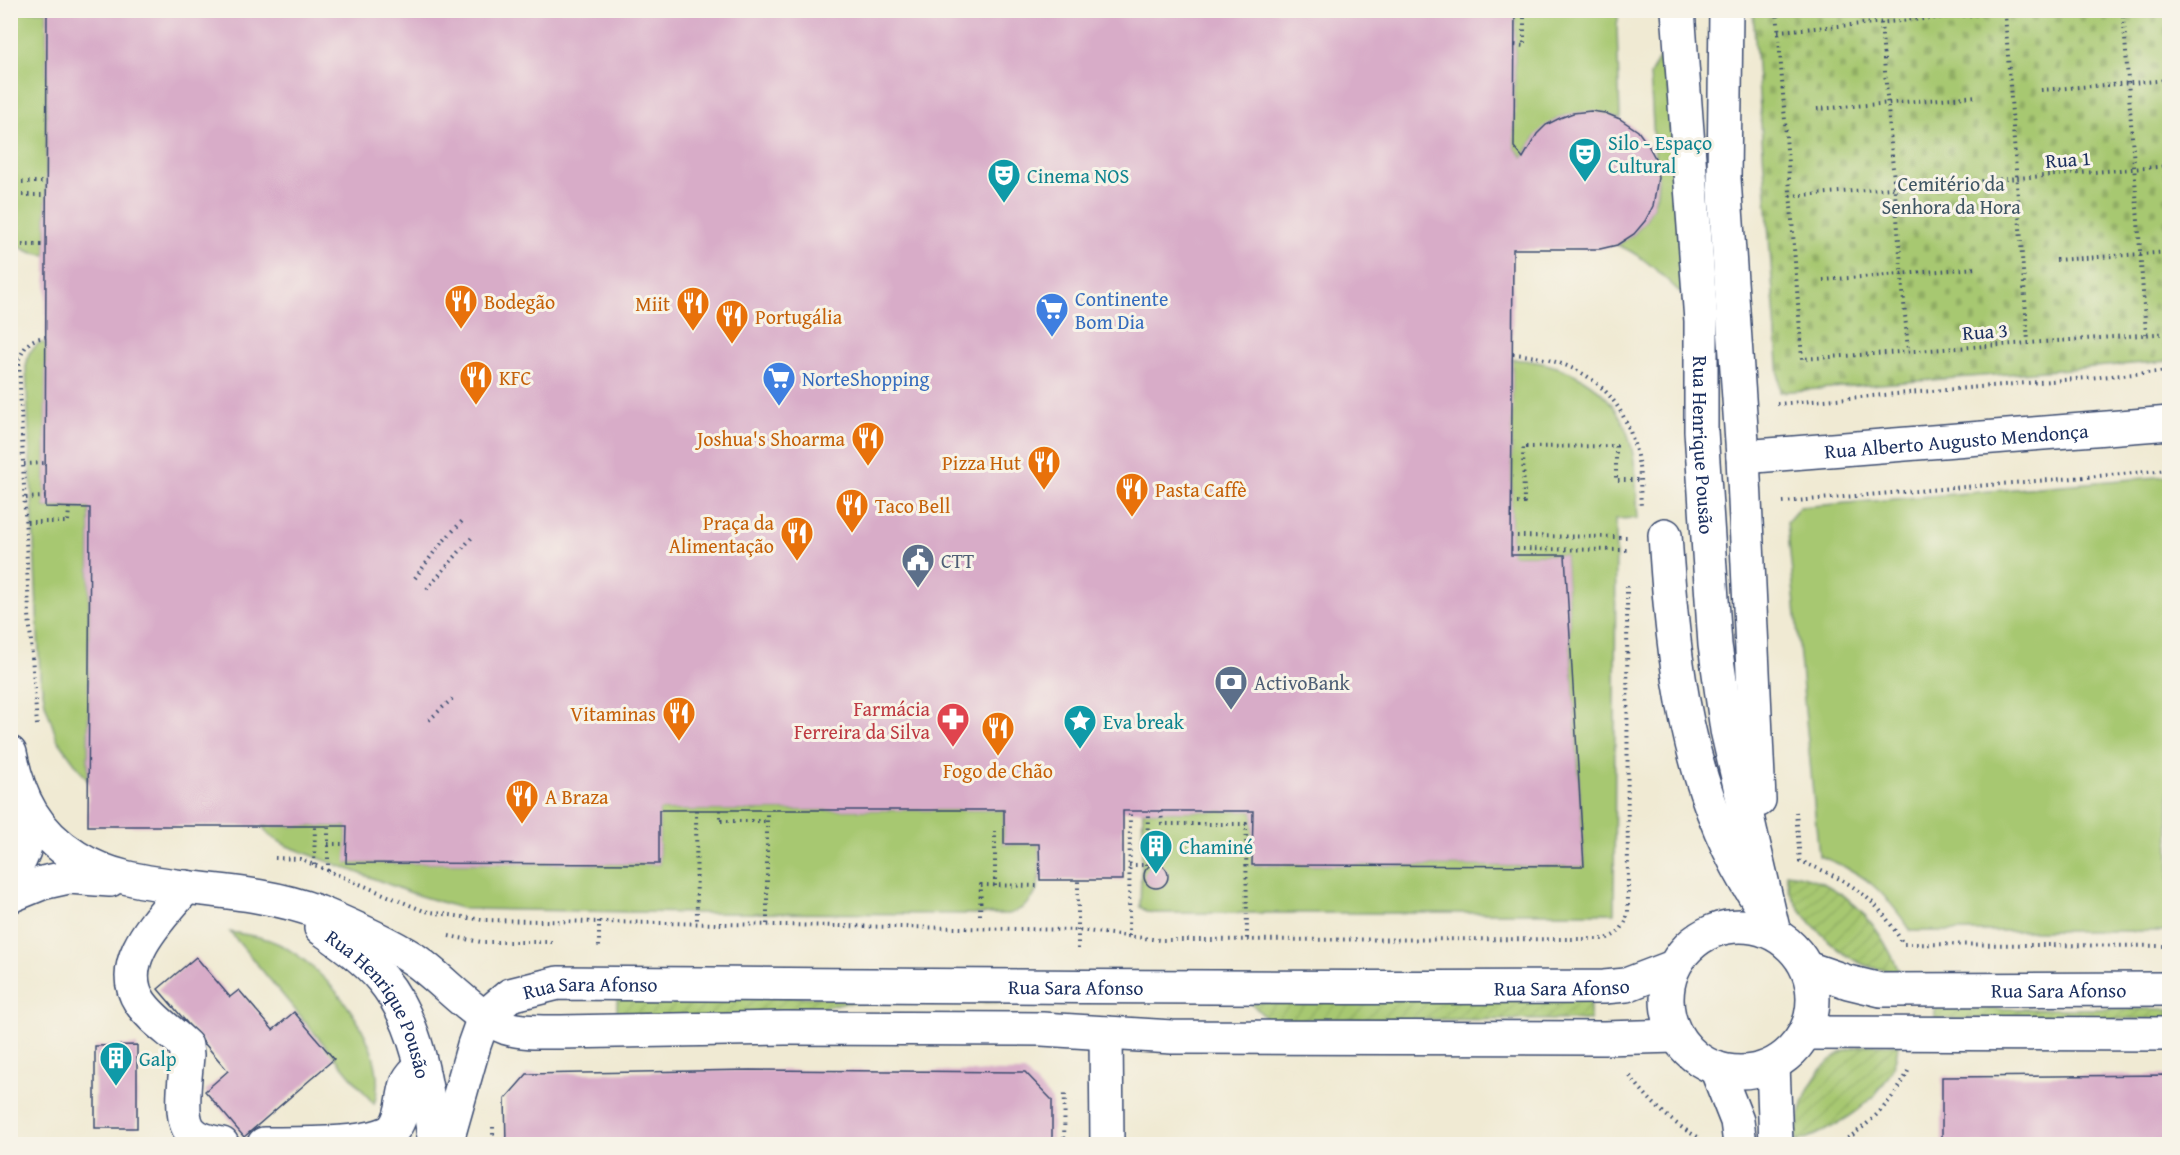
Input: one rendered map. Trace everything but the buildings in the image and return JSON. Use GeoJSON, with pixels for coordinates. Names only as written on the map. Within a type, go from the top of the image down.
{"type":"FeatureCollection","features":[{"type":"Feature","properties":{"kind":"street","name":"Rua Henrique Pousão"},"geometry":{"type":"LineString","coordinates":[[1678,10],[1701,321],[1701,431],[1715,645],[1727,730],[1774,933]]}},
{"type":"Feature","properties":{"kind":"street","name":"Rua Henrique Pousão"},"geometry":{"type":"LineString","coordinates":[[1726,10],[1724,179],[1743,458],[1762,878]]}},
{"type":"Feature","properties":{"kind":"street","name":"Rua Alberto Augusto Mendonça"},"geometry":{"type":"LineString","coordinates":[[1743,458],[2169,423]]}},
{"type":"Feature","properties":{"kind":"street"},"geometry":{"type":"LineString","coordinates":[[1650,536],[1697,767],[1715,820],[1740,873],[1758,900],[1774,933]]}},
{"type":"Feature","properties":{"kind":"street","name":"Rua Henrique Pousão"},"geometry":{"type":"LineString","coordinates":[[10,753],[22,798],[27,844],[19,863],[10,874]]}},
{"type":"Feature","properties":{"kind":"street","name":"Rua Henrique Pousão"},"geometry":{"type":"LineString","coordinates":[[22,798],[36,821],[75,857],[102,872],[141,882]]}},
{"type":"Feature","properties":{"kind":"street","name":"Rua Henrique Pousão"},"geometry":{"type":"LineString","coordinates":[[10,896],[42,883],[69,877],[232,892],[304,907],[345,923],[412,958],[484,1017]]}},
{"type":"Feature","properties":{"kind":"street"},"geometry":{"type":"LineString","coordinates":[[186,887],[142,943],[133,964],[132,982],[139,1001],[158,1023],[186,1046],[188,1055],[184,1111],[189,1129],[201,1139],[222,1144]]}},
{"type":"Feature","properties":{"kind":"street","name":"Rua Henrique Pousão"},"geometry":{"type":"LineString","coordinates":[[270,900],[323,929],[382,979],[401,1008],[414,1040],[435,1144]]}},
{"type":"Feature","properties":{"kind":"street"},"geometry":{"type":"LineString","coordinates":[[1728,926],[1752,926],[1774,933],[1794,947],[1807,968],[1813,989],[1813,1012],[1806,1033],[1787,1056],[1755,1072],[1735,1072],[1716,1068],[1700,1061],[1686,1050],[1676,1036],[1668,1013],[1667,990],[1673,967],[1687,947],[1706,933],[1728,926]]}},
{"type":"Feature","properties":{"kind":"street","name":"Rua Sara Afonso"},"geometry":{"type":"LineString","coordinates":[[1673,967],[1626,985],[1604,987],[1322,988],[558,982],[510,995],[484,1017],[508,1028],[535,1032],[785,1028],[1042,1029],[1184,1037],[1604,1038],[1676,1036]]}},
{"type":"Feature","properties":{"kind":"street","name":"Rua Sara Afonso"},"geometry":{"type":"LineString","coordinates":[[1807,968],[1881,990],[2169,989]]}},
{"type":"Feature","properties":{"kind":"street"},"geometry":{"type":"LineString","coordinates":[[446,1144],[484,1017]]}},
{"type":"Feature","properties":{"kind":"street"},"geometry":{"type":"LineString","coordinates":[[1106,1033],[1107,1144]]}},
{"type":"Feature","properties":{"kind":"street"},"geometry":{"type":"LineString","coordinates":[[1806,1033],[2169,1034]]}},
{"type":"Feature","properties":{"kind":"street"},"geometry":{"type":"LineString","coordinates":[[1773,1065],[1776,1144]]}},
{"type":"Feature","properties":{"kind":"street"},"geometry":{"type":"LineString","coordinates":[[264,1144],[361,1140],[381,1137],[393,1129],[396,1124],[407,1082],[421,1066]]}},
{"type":"Feature","properties":{"kind":"street"},"geometry":{"type":"LineString","coordinates":[[1716,1068],[1737,1121],[1740,1144]]}},
{"type":"Feature","properties":{"kind":"path"},"geometry":{"type":"LineString","coordinates":[[1515,45],[1524,46],[1524,10]]}},
{"type":"Feature","properties":{"kind":"path"},"geometry":{"type":"LineString","coordinates":[[1777,10],[1790,196]]}},
{"type":"Feature","properties":{"kind":"path"},"geometry":{"type":"LineString","coordinates":[[1778,31],[2033,10]]}},
{"type":"Feature","properties":{"kind":"path"},"geometry":{"type":"LineString","coordinates":[[2123,10],[2146,334]]}},
{"type":"Feature","properties":{"kind":"path"},"geometry":{"type":"LineString","coordinates":[[2005,13],[2028,342]]}},
{"type":"Feature","properties":{"kind":"path"},"geometry":{"type":"LineString","coordinates":[[1881,23],[1908,351]]}},
{"type":"Feature","properties":{"kind":"path"},"geometry":{"type":"LineString","coordinates":[[2041,90],[2169,80]]}},
{"type":"Feature","properties":{"kind":"path"},"geometry":{"type":"LineString","coordinates":[[1817,109],[1978,96]]}},
{"type":"Feature","properties":{"kind":"path","name":"Rua 1"},"geometry":{"type":"LineString","coordinates":[[1790,196],[2169,166]]}},
{"type":"Feature","properties":{"kind":"path"},"geometry":{"type":"LineString","coordinates":[[10,182],[46,182]]}},
{"type":"Feature","properties":{"kind":"path"},"geometry":{"type":"LineString","coordinates":[[10,195],[46,195]]}},
{"type":"Feature","properties":{"kind":"path","name":"Rua 3"},"geometry":{"type":"LineString","coordinates":[[1790,196],[1802,359],[2169,333]]}},
{"type":"Feature","properties":{"kind":"path"},"geometry":{"type":"LineString","coordinates":[[10,245],[46,245]]}},
{"type":"Feature","properties":{"kind":"path"},"geometry":{"type":"LineString","coordinates":[[2056,260],[2169,252]]}},
{"type":"Feature","properties":{"kind":"path"},"geometry":{"type":"LineString","coordinates":[[1823,280],[1977,268]]}},
{"type":"Feature","properties":{"kind":"path"},"geometry":{"type":"LineString","coordinates":[[38,732],[29,614],[19,359],[25,346],[35,338],[46,337]]}},
{"type":"Feature","properties":{"kind":"path"},"geometry":{"type":"LineString","coordinates":[[1513,354],[1533,356],[1562,364],[1595,382],[1611,395],[1624,415],[1632,435],[1638,463],[1641,509]]}},
{"type":"Feature","properties":{"kind":"path"},"geometry":{"type":"LineString","coordinates":[[1776,404],[2169,371]]}},
{"type":"Feature","properties":{"kind":"path"},"geometry":{"type":"LineString","coordinates":[[1511,503],[1524,503],[1523,447],[1616,446],[1616,480],[1639,480]]}},
{"type":"Feature","properties":{"kind":"path"},"geometry":{"type":"LineString","coordinates":[[24,464],[45,463]]}},
{"type":"Feature","properties":{"kind":"path"},"geometry":{"type":"LineString","coordinates":[[1781,502],[2169,470]]}},
{"type":"Feature","properties":{"kind":"path"},"geometry":{"type":"LineString","coordinates":[[26,498],[45,497]]}},
{"type":"Feature","properties":{"kind":"path"},"geometry":{"type":"LineString","coordinates":[[27,522],[68,522],[69,508]]}},
{"type":"Feature","properties":{"kind":"path"},"geometry":{"type":"LineString","coordinates":[[415,578],[438,547],[465,519]]}},
{"type":"Feature","properties":{"kind":"path"},"geometry":{"type":"LineString","coordinates":[[427,589],[474,535]]}},
{"type":"Feature","properties":{"kind":"path"},"geometry":{"type":"LineString","coordinates":[[1511,536],[1650,536]]}},
{"type":"Feature","properties":{"kind":"path"},"geometry":{"type":"LineString","coordinates":[[1627,561],[1633,543]]}},
{"type":"Feature","properties":{"kind":"path"},"geometry":{"type":"LineString","coordinates":[[1511,549],[1630,550]]}},
{"type":"Feature","properties":{"kind":"path"},"geometry":{"type":"LineString","coordinates":[[284,863],[266,857],[300,859],[424,911],[483,920],[1078,930],[1160,940],[1605,939],[1614,936],[1620,930],[1626,922],[1628,913],[1627,572]]}},
{"type":"Feature","properties":{"kind":"path"},"geometry":{"type":"LineString","coordinates":[[429,720],[452,699]]}},
{"type":"Feature","properties":{"kind":"path"},"geometry":{"type":"LineString","coordinates":[[1795,803],[1800,861],[1842,879],[1862,892],[1879,908],[1903,944],[2169,946]]}},
{"type":"Feature","properties":{"kind":"path"},"geometry":{"type":"LineString","coordinates":[[696,810],[697,922]]}},
{"type":"Feature","properties":{"kind":"path"},"geometry":{"type":"LineString","coordinates":[[720,810],[720,821],[767,821]]}},
{"type":"Feature","properties":{"kind":"path"},"geometry":{"type":"LineString","coordinates":[[767,810],[767,924]]}},
{"type":"Feature","properties":{"kind":"path"},"geometry":{"type":"LineString","coordinates":[[1129,937],[1130,811]]}},
{"type":"Feature","properties":{"kind":"path"},"geometry":{"type":"LineString","coordinates":[[1129,865],[1147,865],[1148,811]]}},
{"type":"Feature","properties":{"kind":"path"},"geometry":{"type":"LineString","coordinates":[[1161,811],[1162,824],[1246,824],[1247,941]]}},
{"type":"Feature","properties":{"kind":"path"},"geometry":{"type":"LineString","coordinates":[[314,865],[315,826]]}},
{"type":"Feature","properties":{"kind":"path"},"geometry":{"type":"LineString","coordinates":[[328,826],[328,871]]}},
{"type":"Feature","properties":{"kind":"path"},"geometry":{"type":"LineString","coordinates":[[995,831],[995,886]]}},
{"type":"Feature","properties":{"kind":"path"},"geometry":{"type":"LineString","coordinates":[[328,844],[346,844]]}},
{"type":"Feature","properties":{"kind":"path"},"geometry":{"type":"LineString","coordinates":[[1078,881],[1078,945]]}},
{"type":"Feature","properties":{"kind":"path"},"geometry":{"type":"LineString","coordinates":[[980,915],[981,885],[1038,886]]}},
{"type":"Feature","properties":{"kind":"path"},"geometry":{"type":"LineString","coordinates":[[441,934],[481,942],[564,942]]}},
{"type":"Feature","properties":{"kind":"path"},"geometry":{"type":"LineString","coordinates":[[588,942],[600,942]]}},
{"type":"Feature","properties":{"kind":"path"},"geometry":{"type":"LineString","coordinates":[[1837,1144],[1861,1130],[1879,1112],[1896,1093],[1910,1066]]}},
{"type":"Feature","properties":{"kind":"path"},"geometry":{"type":"LineString","coordinates":[[1064,1144],[1065,1086]]}},
{"type":"Feature","properties":{"kind":"green space"},"geometry":{"type":"Polygon","coordinates":[[[10,11],[47,11],[46,255],[23,249],[13,236],[11,229],[10,11]]]}},
{"type":"Feature","properties":{"kind":"green space"},"geometry":{"type":"Polygon","coordinates":[[[1515,11],[1619,11],[1617,27],[1620,119],[1590,112],[1563,117],[1540,132],[1523,158],[1514,147],[1515,11]]]}},
{"type":"Feature","properties":{"kind":"green space","name":"Cemitério da Senhora da Hora"},"geometry":{"type":"Polygon","coordinates":[[[1753,11],[2169,11],[2169,361],[1780,392],[1753,11]]]}},
{"type":"Feature","properties":{"kind":"green space"},"geometry":{"type":"Polygon","coordinates":[[[1666,45],[1683,295],[1644,260],[1617,245],[1634,234],[1645,221],[1657,193],[1658,178],[1650,75],[1666,45]]]}},
{"type":"Feature","properties":{"kind":"green space"},"geometry":{"type":"Polygon","coordinates":[[[39,343],[46,343],[45,507],[90,508],[88,781],[57,739],[45,703],[40,676],[26,367],[29,353],[39,343]]]}},
{"type":"Feature","properties":{"kind":"green space"},"geometry":{"type":"Polygon","coordinates":[[[1512,359],[1550,365],[1583,379],[1598,389],[1620,417],[1633,455],[1638,518],[1616,519],[1614,913],[1155,913],[1140,907],[1143,811],[1253,811],[1253,865],[1584,866],[1565,555],[1511,555],[1512,359]]]}},
{"type":"Feature","properties":{"kind":"green space"},"geometry":{"type":"Polygon","coordinates":[[[2169,476],[2169,931],[1911,931],[1891,904],[1872,884],[1849,869],[1819,856],[1787,522],[1800,507],[2169,476]]]}},
{"type":"Feature","properties":{"kind":"green space"},"geometry":{"type":"Polygon","coordinates":[[[659,810],[1004,810],[1004,844],[1039,844],[1038,886],[1029,902],[1021,909],[1009,914],[697,913],[464,909],[417,895],[287,846],[270,836],[262,826],[347,826],[347,863],[659,864],[659,810]]]}},
{"type":"Feature","properties":{"kind":"green space"},"geometry":{"type":"Polygon","coordinates":[[[1786,873],[1807,877],[1825,884],[1856,906],[1880,936],[1899,971],[1882,970],[1865,965],[1836,947],[1818,930],[1794,901],[1786,873]]]}},
{"type":"Feature","properties":{"kind":"green space"},"geometry":{"type":"Polygon","coordinates":[[[230,932],[261,937],[279,944],[298,955],[335,990],[352,1012],[365,1035],[374,1059],[377,1082],[374,1104],[230,932]]]}},
{"type":"Feature","properties":{"kind":"green space"},"geometry":{"type":"Polygon","coordinates":[[[617,993],[1041,1002],[842,1003],[784,1018],[617,1017],[617,993]]]}},
{"type":"Feature","properties":{"kind":"green space"},"geometry":{"type":"Polygon","coordinates":[[[1590,996],[1590,1020],[1267,1019],[1250,1002],[1590,996]]]}},
{"type":"Feature","properties":{"kind":"green space"},"geometry":{"type":"Polygon","coordinates":[[[1935,1009],[2170,1009],[2169,1019],[1935,1019],[1935,1009]]]}},
{"type":"Feature","properties":{"kind":"green space"},"geometry":{"type":"Polygon","coordinates":[[[1898,1044],[1895,1062],[1887,1079],[1876,1094],[1862,1107],[1830,1128],[1796,1142],[1801,1112],[1812,1082],[1832,1059],[1845,1051],[1861,1046],[1898,1044]]]}},
{"type":"Feature","properties":{"kind":"place","name":"Silo - Espaço Cultural"},"geometry":{"type":"Point","coordinates":[1585,183]}},
{"type":"Feature","properties":{"kind":"place","name":"Cinema NOS"},"geometry":{"type":"Point","coordinates":[1004,204]}},
{"type":"Feature","properties":{"kind":"place","name":"Bodegão"},"geometry":{"type":"Point","coordinates":[461,330]}},
{"type":"Feature","properties":{"kind":"place","name":"Miit"},"geometry":{"type":"Point","coordinates":[693,332]}},
{"type":"Feature","properties":{"kind":"place","name":"Continente Bom Dia"},"geometry":{"type":"Point","coordinates":[1052,338]}},
{"type":"Feature","properties":{"kind":"place","name":"Portugália"},"geometry":{"type":"Point","coordinates":[732,345]}},
{"type":"Feature","properties":{"kind":"place","name":"KFC"},"geometry":{"type":"Point","coordinates":[476,406]}},
{"type":"Feature","properties":{"kind":"place","name":"NorteShopping"},"geometry":{"type":"Point","coordinates":[779,407]}},
{"type":"Feature","properties":{"kind":"place","name":"Joshua's Shoarma"},"geometry":{"type":"Point","coordinates":[868,467]}},
{"type":"Feature","properties":{"kind":"place","name":"Pizza Hut"},"geometry":{"type":"Point","coordinates":[1044,491]}},
{"type":"Feature","properties":{"kind":"place","name":"Pasta Caffè"},"geometry":{"type":"Point","coordinates":[1132,518]}},
{"type":"Feature","properties":{"kind":"place","name":"Taco Bell"},"geometry":{"type":"Point","coordinates":[852,534]}},
{"type":"Feature","properties":{"kind":"place","name":"Praça da Alimentação"},"geometry":{"type":"Point","coordinates":[797,562]}},
{"type":"Feature","properties":{"kind":"place","name":"CTT"},"geometry":{"type":"Point","coordinates":[918,589]}},
{"type":"Feature","properties":{"kind":"place","name":"ActivoBank"},"geometry":{"type":"Point","coordinates":[1231,711]}},
{"type":"Feature","properties":{"kind":"place","name":"Vitaminas"},"geometry":{"type":"Point","coordinates":[679,742]}},
{"type":"Feature","properties":{"kind":"place","name":"Farmácia Ferreira da Silva"},"geometry":{"type":"Point","coordinates":[953,748]}},
{"type":"Feature","properties":{"kind":"place","name":"Eva break"},"geometry":{"type":"Point","coordinates":[1080,750]}},
{"type":"Feature","properties":{"kind":"place","name":"Fogo de Chão"},"geometry":{"type":"Point","coordinates":[998,757]}},
{"type":"Feature","properties":{"kind":"place","name":"A Braza"},"geometry":{"type":"Point","coordinates":[522,825]}},
{"type":"Feature","properties":{"kind":"place","name":"Chaminé"},"geometry":{"type":"Point","coordinates":[1156,875]}},
{"type":"Feature","properties":{"kind":"place","name":"Galp"},"geometry":{"type":"Point","coordinates":[116,1087]}}]}
